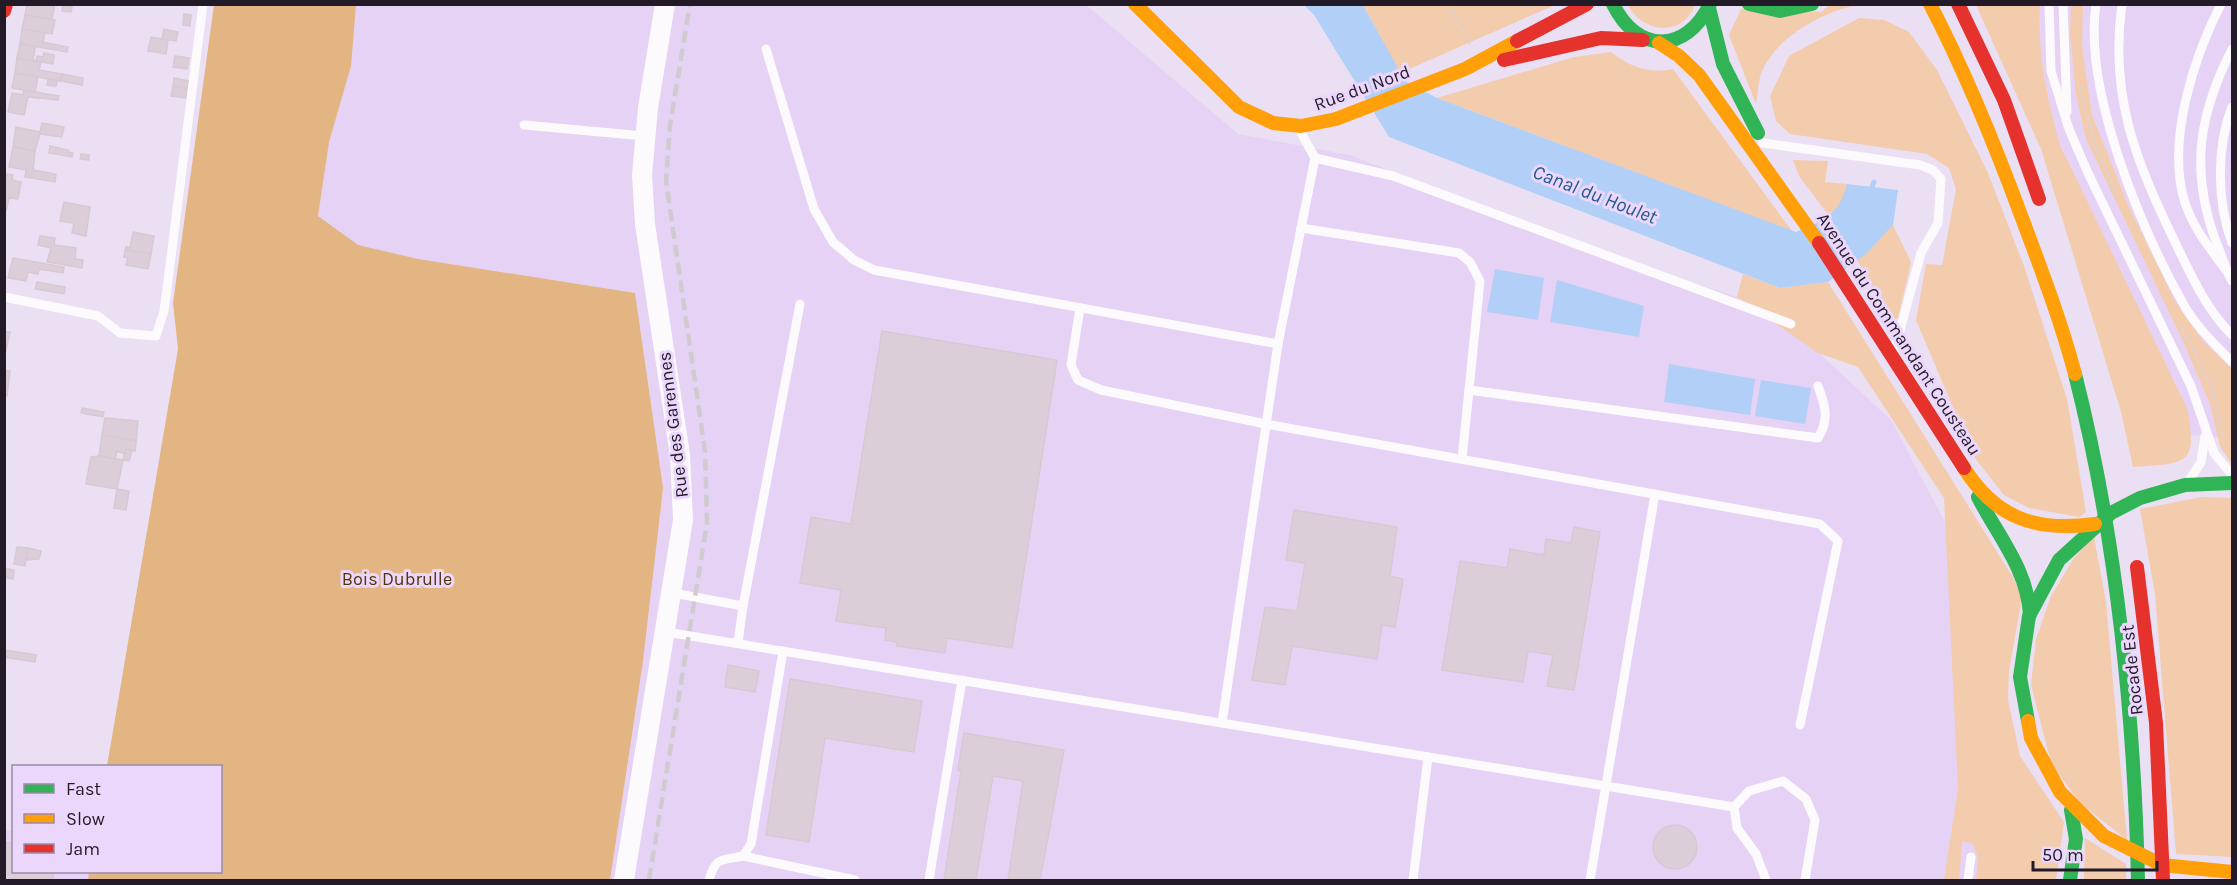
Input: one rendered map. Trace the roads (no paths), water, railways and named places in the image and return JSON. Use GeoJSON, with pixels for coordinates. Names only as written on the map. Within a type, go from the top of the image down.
{"type":"FeatureCollection","features":[{"type":"Feature","properties":{"kind":"main road"},"geometry":{"type":"LineString","coordinates":[[4,11],[6,4]]}},
{"type":"Feature","properties":{"kind":"main road","name":"Rue du Nord"},"geometry":{"type":"LineString","coordinates":[[1135,4],[1239,107],[1265,120],[1295,126],[1318,124],[1348,114],[1465,69],[1587,4]]}},
{"type":"Feature","properties":{"kind":"main road"},"geometry":{"type":"LineString","coordinates":[[1613,4],[1622,24],[1643,40]]}},
{"type":"Feature","properties":{"kind":"main road"},"geometry":{"type":"LineString","coordinates":[[1749,4],[1768,10],[1785,11],[1812,4]]}},
{"type":"Feature","properties":{"kind":"main road","name":"Rocade Est"},"geometry":{"type":"LineString","coordinates":[[1930,4],[1987,122],[2050,295],[2080,394],[2114,571],[2129,678],[2137,803],[2138,880]]}},
{"type":"Feature","properties":{"kind":"main road"},"geometry":{"type":"LineString","coordinates":[[1958,4],[2004,100],[2044,215]]}},
{"type":"Feature","properties":{"kind":"main road"},"geometry":{"type":"LineString","coordinates":[[1659,43],[1675,41],[1690,34],[1701,23],[1709,6]]}},
{"type":"Feature","properties":{"kind":"main road","name":"Avenue du Commandant Cousteau"},"geometry":{"type":"LineString","coordinates":[[1709,6],[1723,64],[1802,216]]}},
{"type":"Feature","properties":{"kind":"main road","name":"Rue du Nord"},"geometry":{"type":"LineString","coordinates":[[1465,69],[1601,38],[1659,43]]}},
{"type":"Feature","properties":{"kind":"main road","name":"Avenue du Commandant Cousteau"},"geometry":{"type":"LineString","coordinates":[[1659,43],[1679,56],[1699,75],[1802,216],[1893,357],[1966,472],[1988,518],[2023,575],[2030,597],[2029,618]]}},
{"type":"Feature","properties":{"kind":"main road","name":"Avenue du Commandant Cousteau"},"geometry":{"type":"LineString","coordinates":[[1966,472],[1996,506],[2023,522],[2058,529],[2096,524]]}},
{"type":"Feature","properties":{"kind":"main road"},"geometry":{"type":"LineString","coordinates":[[2232,483],[2184,485],[2138,499],[2096,524],[2069,548],[2053,570],[2029,618],[2020,671],[2026,725],[2041,766],[2071,810],[2102,838],[2147,861],[2187,872],[2232,872]]}},
{"type":"Feature","properties":{"kind":"main road"},"geometry":{"type":"LineString","coordinates":[[2121,491],[2127,523]]}},
{"type":"Feature","properties":{"kind":"main road","name":"Rocade Est"},"geometry":{"type":"LineString","coordinates":[[2134,555],[2153,689],[2162,812],[2163,880]]}},
{"type":"Feature","properties":{"kind":"main road"},"geometry":{"type":"LineString","coordinates":[[2070,880],[2076,839],[2071,810]]}},
{"type":"Feature","properties":{"kind":"street","name":"Rue des Garennes"},"geometry":{"type":"LineString","coordinates":[[624,880],[673,593],[683,520],[683,485],[645,224],[642,175],[644,136],[665,4]]}},
{"type":"Feature","properties":{"kind":"lane"},"geometry":{"type":"LineString","coordinates":[[4,297],[98,316],[120,333],[156,336],[166,291],[202,4]]}},
{"type":"Feature","properties":{"kind":"lane"},"geometry":{"type":"LineString","coordinates":[[2049,4],[2051,71],[2069,129],[2195,395],[2214,453],[2232,475]]}},
{"type":"Feature","properties":{"kind":"lane"},"geometry":{"type":"LineString","coordinates":[[2063,4],[2062,38],[2069,129]]}},
{"type":"Feature","properties":{"kind":"lane"},"geometry":{"type":"LineString","coordinates":[[2096,4],[2094,19],[2100,88],[2119,159],[2146,227],[2186,308],[2211,341],[2232,362]]}},
{"type":"Feature","properties":{"kind":"lane"},"geometry":{"type":"LineString","coordinates":[[2122,4],[2118,33],[2125,119],[2146,182],[2195,283],[2217,320],[2232,335]]}},
{"type":"Feature","properties":{"kind":"lane"},"geometry":{"type":"LineString","coordinates":[[2221,4],[2190,82],[2178,153],[2185,202],[2197,231],[2230,277]]}},
{"type":"Feature","properties":{"kind":"lane"},"geometry":{"type":"LineString","coordinates":[[766,49],[814,209],[833,242],[854,260],[874,270],[1278,344]]}},
{"type":"Feature","properties":{"kind":"lane"},"geometry":{"type":"LineString","coordinates":[[2230,277],[2204,202],[2200,164],[2201,133],[2208,106],[2232,49]]}},
{"type":"Feature","properties":{"kind":"lane"},"geometry":{"type":"LineString","coordinates":[[2232,107],[2222,149],[2221,180],[2226,225],[2232,243]]}},
{"type":"Feature","properties":{"kind":"lane"},"geometry":{"type":"LineString","coordinates":[[524,125],[644,136]]}},
{"type":"Feature","properties":{"kind":"lane"},"geometry":{"type":"LineString","coordinates":[[1222,723],[1278,344],[1315,158],[1306,139],[1295,126]]}},
{"type":"Feature","properties":{"kind":"lane"},"geometry":{"type":"LineString","coordinates":[[1763,144],[1920,165],[1938,174],[1941,179],[1938,223],[1921,253],[1893,357]]}},
{"type":"Feature","properties":{"kind":"lane"},"geometry":{"type":"LineString","coordinates":[[1315,158],[1393,177],[1791,324]]}},
{"type":"Feature","properties":{"kind":"lane"},"geometry":{"type":"LineString","coordinates":[[1301,228],[1459,253],[1470,262],[1480,281],[1462,459]]}},
{"type":"Feature","properties":{"kind":"lane"},"geometry":{"type":"LineString","coordinates":[[738,644],[743,606],[800,304]]}},
{"type":"Feature","properties":{"kind":"lane"},"geometry":{"type":"LineString","coordinates":[[1080,308],[1071,365],[1078,380],[1101,390],[1266,424],[1820,524],[1838,541],[1800,725]]}},
{"type":"Feature","properties":{"kind":"lane"},"geometry":{"type":"LineString","coordinates":[[1469,390],[1818,438],[1825,426],[1826,409],[1818,386]]}},
{"type":"Feature","properties":{"kind":"lane"},"geometry":{"type":"LineString","coordinates":[[2184,485],[2201,462],[2205,447],[2205,428]]}},
{"type":"Feature","properties":{"kind":"lane"},"geometry":{"type":"LineString","coordinates":[[1590,880],[1655,494]]}},
{"type":"Feature","properties":{"kind":"lane"},"geometry":{"type":"LineString","coordinates":[[673,593],[743,606]]}},
{"type":"Feature","properties":{"kind":"lane"},"geometry":{"type":"LineString","coordinates":[[666,632],[1734,807]]}},
{"type":"Feature","properties":{"kind":"lane"},"geometry":{"type":"LineString","coordinates":[[743,856],[751,844],[783,651]]}},
{"type":"Feature","properties":{"kind":"lane"},"geometry":{"type":"LineString","coordinates":[[929,880],[962,680]]}},
{"type":"Feature","properties":{"kind":"lane"},"geometry":{"type":"LineString","coordinates":[[1413,880],[1428,757]]}},
{"type":"Feature","properties":{"kind":"lane"},"geometry":{"type":"LineString","coordinates":[[1734,807],[1749,791],[1783,781],[1806,799],[1815,820],[1804,880]]}},
{"type":"Feature","properties":{"kind":"lane"},"geometry":{"type":"LineString","coordinates":[[1734,807],[1737,828],[1756,854],[1766,880]]}},
{"type":"Feature","properties":{"kind":"lane"},"geometry":{"type":"LineString","coordinates":[[709,880],[714,864],[718,861],[743,856],[855,880]]}},
{"type":"Feature","properties":{"kind":"lane"},"geometry":{"type":"LineString","coordinates":[[1968,880],[1971,857]]}},
{"type":"Feature","properties":{"kind":"water"},"geometry":{"type":"Polygon","coordinates":[[[1304,5],[1363,5],[1405,81],[1437,98],[1796,232],[1829,216],[1844,195],[1847,184],[1898,190],[1893,225],[1866,254],[1828,282],[1780,288],[1389,137],[1314,15],[1304,5]]]}},
{"type":"Feature","properties":{"kind":"water"},"geometry":{"type":"Polygon","coordinates":[[[1495,269],[1544,278],[1538,320],[1487,312],[1495,269]]]}},
{"type":"Feature","properties":{"kind":"water"},"geometry":{"type":"Polygon","coordinates":[[[1557,280],[1644,306],[1639,337],[1550,322],[1557,280]]]}},
{"type":"Feature","properties":{"kind":"water"},"geometry":{"type":"Polygon","coordinates":[[[1669,364],[1755,379],[1750,415],[1664,402],[1669,364]]]}},
{"type":"Feature","properties":{"kind":"water"},"geometry":{"type":"Polygon","coordinates":[[[1761,380],[1811,388],[1805,424],[1755,416],[1761,380]]]}},
{"type":"Feature","properties":{"kind":"waterway","name":"Canal du Houlet"},"geometry":{"type":"LineString","coordinates":[[1869,194],[1874,182]]}},
{"type":"Feature","properties":{"kind":"railway"},"geometry":{"type":"LineString","coordinates":[[649,880],[707,523],[705,451],[666,181],[670,125],[690,4]]}},
{"type":"Feature","properties":{"kind":"park label","name":"Bois Dubrulle"},"geometry":{"type":"Point","coordinates":[397,579]}}]}
